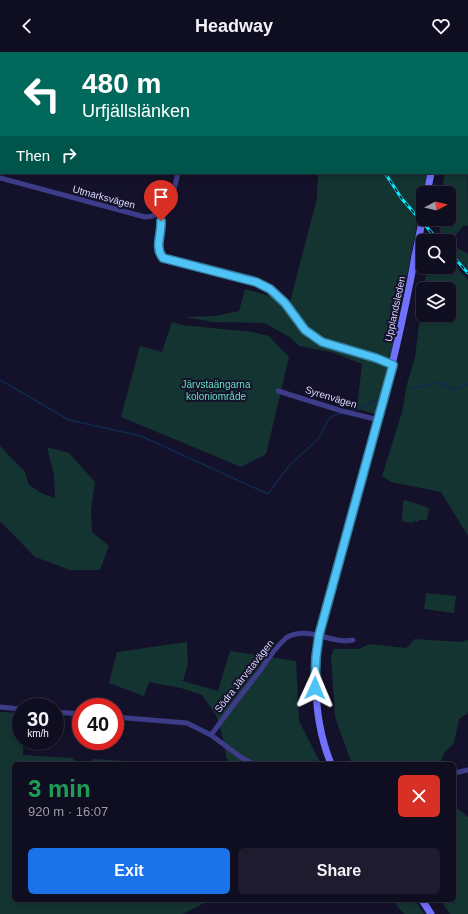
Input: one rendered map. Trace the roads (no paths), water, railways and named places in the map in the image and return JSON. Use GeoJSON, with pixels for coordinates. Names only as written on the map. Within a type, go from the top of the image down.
{"type":"FeatureCollection","features":[{"type":"Feature","properties":{"kind":"street"},"geometry":{"type":"LineString","coordinates":[[178,174],[168,205],[159,214],[162,226],[158,244],[160,254],[163,258],[256,282],[270,289],[285,303],[305,330],[322,342],[376,358],[393,365]]}},
{"type":"Feature","properties":{"kind":"street"},"geometry":{"type":"LineString","coordinates":[[429,186],[431,174]]}},
{"type":"Feature","properties":{"kind":"street","name":"Utmarksvägen"},"geometry":{"type":"LineString","coordinates":[[0,178],[145,217],[159,214]]}},
{"type":"Feature","properties":{"kind":"street","name":"Upplandsleden"},"geometry":{"type":"LineString","coordinates":[[330,762],[321,734],[317,712],[315,673],[319,635],[393,365],[405,313],[421,226]]}},
{"type":"Feature","properties":{"kind":"street","name":"Syrenvägen"},"geometry":{"type":"LineString","coordinates":[[278,391],[352,414],[379,420]]}},
{"type":"Feature","properties":{"kind":"street","name":"Södra Järvstavägen"},"geometry":{"type":"LineString","coordinates":[[211,734],[284,640],[295,634],[319,635]]}},
{"type":"Feature","properties":{"kind":"street"},"geometry":{"type":"LineString","coordinates":[[319,635],[338,640],[353,640]]}},
{"type":"Feature","properties":{"kind":"street"},"geometry":{"type":"LineString","coordinates":[[0,707],[12,708]]}},
{"type":"Feature","properties":{"kind":"street"},"geometry":{"type":"LineString","coordinates":[[124,718],[187,723],[211,734],[242,758],[250,762]]}},
{"type":"Feature","properties":{"kind":"street"},"geometry":{"type":"LineString","coordinates":[[456,773],[468,770]]}},
{"type":"Feature","properties":{"kind":"street"},"geometry":{"type":"LineString","coordinates":[[423,902],[431,914]]}},
{"type":"Feature","properties":{"kind":"waterway"},"geometry":{"type":"LineString","coordinates":[[0,380],[69,420],[141,436],[268,494],[289,466],[319,438],[330,417],[342,413]]}},
{"type":"Feature","properties":{"kind":"waterway"},"geometry":{"type":"LineString","coordinates":[[411,389],[440,382],[453,390],[468,384]]}},
{"type":"Feature","properties":{"kind":"waterway"},"geometry":{"type":"LineString","coordinates":[[349,411],[361,408],[378,399]]}},
{"type":"Feature","properties":{"kind":"railway"},"geometry":{"type":"LineString","coordinates":[[386,174],[402,199],[433,234]]}},
{"type":"Feature","properties":{"kind":"railway"},"geometry":{"type":"LineString","coordinates":[[456,260],[468,273]]}},
{"type":"Feature","properties":{"kind":"park label","name":"Järvstaängarna koloniområde"},"geometry":{"type":"Point","coordinates":[216,390]}}]}
